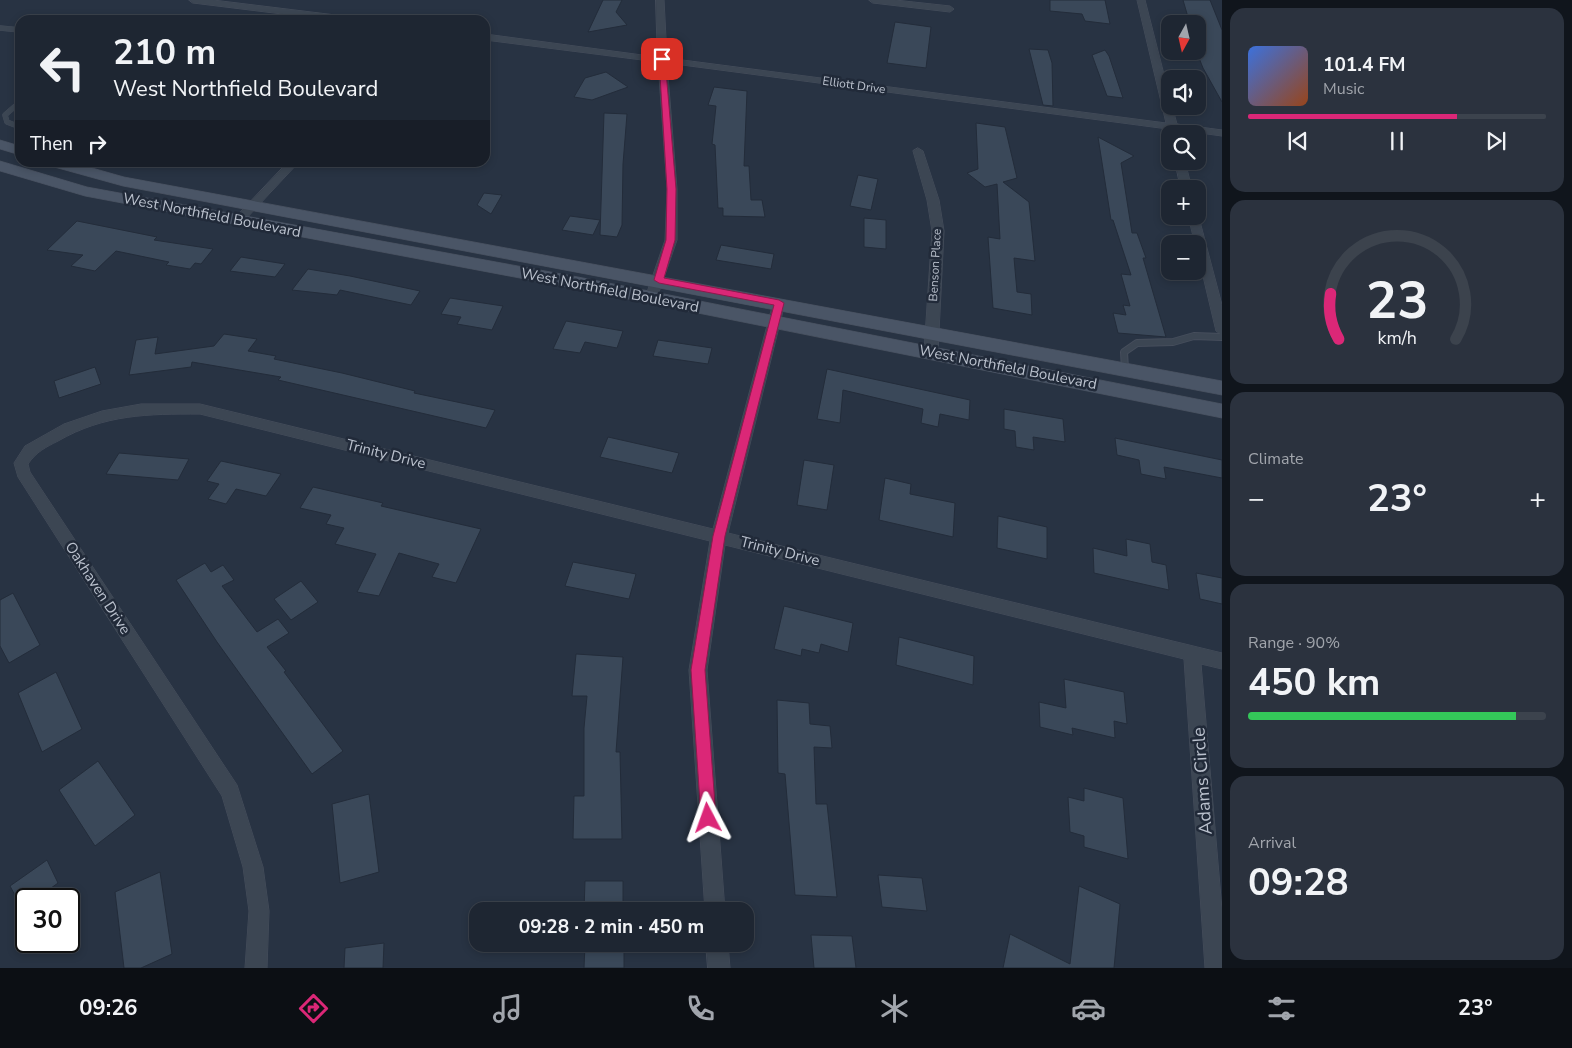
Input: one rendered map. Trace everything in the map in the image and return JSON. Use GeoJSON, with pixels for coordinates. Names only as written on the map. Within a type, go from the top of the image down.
{"type":"FeatureCollection","features":[{"type":"Feature","properties":{"kind":"main road"},"geometry":{"type":"LineString","coordinates":[[0,144],[15,149]]}},
{"type":"Feature","properties":{"kind":"main road","name":"West Northfield Boulevard"},"geometry":{"type":"LineString","coordinates":[[0,166],[85,191],[774,321],[1222,411]]}},
{"type":"Feature","properties":{"kind":"main road","name":"West Northfield Boulevard"},"geometry":{"type":"LineString","coordinates":[[81,167],[123,181],[931,331],[1222,388]]}},
{"type":"Feature","properties":{"kind":"street"},"geometry":{"type":"LineString","coordinates":[[193,0],[313,15]]}},
{"type":"Feature","properties":{"kind":"street"},"geometry":{"type":"LineString","coordinates":[[651,298],[659,280],[671,240],[672,189],[662,59],[660,0]]}},
{"type":"Feature","properties":{"kind":"street"},"geometry":{"type":"LineString","coordinates":[[873,0],[950,9]]}},
{"type":"Feature","properties":{"kind":"street"},"geometry":{"type":"LineString","coordinates":[[1141,0],[1172,125]]}},
{"type":"Feature","properties":{"kind":"street"},"geometry":{"type":"LineString","coordinates":[[259,15],[266,9]]}},
{"type":"Feature","properties":{"kind":"street","name":"Elliott Drive"},"geometry":{"type":"LineString","coordinates":[[490,38],[662,59],[1161,128]]}},
{"type":"Feature","properties":{"kind":"street","name":"Elliott Drive"},"geometry":{"type":"LineString","coordinates":[[1206,132],[1222,133]]}},
{"type":"Feature","properties":{"kind":"street","name":"Benson Place"},"geometry":{"type":"LineString","coordinates":[[918,151],[933,200],[938,231],[931,352]]}},
{"type":"Feature","properties":{"kind":"street"},"geometry":{"type":"LineString","coordinates":[[239,220],[289,167]]}},
{"type":"Feature","properties":{"kind":"street"},"geometry":{"type":"LineString","coordinates":[[1196,225],[1222,331]]}},
{"type":"Feature","properties":{"kind":"street"},"geometry":{"type":"LineString","coordinates":[[714,902],[698,670],[719,536],[779,303]]}},
{"type":"Feature","properties":{"kind":"street","name":"Oakhaven Drive"},"geometry":{"type":"LineString","coordinates":[[256,968],[259,911],[253,867],[230,792],[23,473],[21,463],[30,450],[69,428],[107,415],[141,409],[200,409],[279,428]]}},
{"type":"Feature","properties":{"kind":"street","name":"Trinity Drive"},"geometry":{"type":"LineString","coordinates":[[279,428],[1222,661]]}},
{"type":"Feature","properties":{"kind":"street","name":"Adams Circle"},"geometry":{"type":"LineString","coordinates":[[1192,655],[1216,968]]}},
{"type":"Feature","properties":{"kind":"street"},"geometry":{"type":"LineString","coordinates":[[718,952],[719,968]]}},
{"type":"Feature","properties":{"kind":"lane"},"geometry":{"type":"LineString","coordinates":[[0,28],[15,30]]}},
{"type":"Feature","properties":{"kind":"lane"},"geometry":{"type":"LineString","coordinates":[[15,107],[5,116],[7,122],[15,125]]}},
{"type":"Feature","properties":{"kind":"lane"},"geometry":{"type":"LineString","coordinates":[[1125,369],[1124,352],[1137,343],[1173,342],[1194,336],[1222,337]]}},
{"type":"Feature","properties":{"kind":"building"},"geometry":{"type":"Polygon","coordinates":[[[603,0],[622,0],[616,12],[627,25],[588,32],[603,0]]]}},
{"type":"Feature","properties":{"kind":"building"},"geometry":{"type":"Polygon","coordinates":[[[1050,0],[1105,0],[1110,24],[1085,21],[1082,14],[1050,11],[1050,0]]]}},
{"type":"Feature","properties":{"kind":"building"},"geometry":{"type":"Polygon","coordinates":[[[1183,0],[1210,0],[1222,30],[1222,102],[1200,60],[1206,60],[1206,15],[1187,15],[1183,0]]]}},
{"type":"Feature","properties":{"kind":"building"},"geometry":{"type":"Polygon","coordinates":[[[895,22],[931,27],[926,68],[887,63],[895,22]]]}},
{"type":"Feature","properties":{"kind":"building"},"geometry":{"type":"Polygon","coordinates":[[[1029,49],[1048,50],[1052,63],[1053,106],[1043,105],[1029,49]]]}},
{"type":"Feature","properties":{"kind":"building"},"geometry":{"type":"Polygon","coordinates":[[[1105,50],[1109,56],[1123,98],[1107,96],[1092,55],[1105,50]]]}},
{"type":"Feature","properties":{"kind":"building"},"geometry":{"type":"Polygon","coordinates":[[[606,72],[628,87],[592,100],[574,97],[585,78],[606,72]]]}},
{"type":"Feature","properties":{"kind":"building"},"geometry":{"type":"Polygon","coordinates":[[[714,87],[747,91],[744,166],[749,166],[751,200],[762,200],[765,217],[723,216],[723,208],[718,208],[715,145],[712,144],[716,106],[708,105],[714,87]]]}},
{"type":"Feature","properties":{"kind":"building"},"geometry":{"type":"Polygon","coordinates":[[[604,113],[627,114],[623,164],[622,225],[617,237],[600,235],[604,113]]]}},
{"type":"Feature","properties":{"kind":"building"},"geometry":{"type":"Polygon","coordinates":[[[976,123],[1005,127],[1017,178],[1003,182],[1029,202],[1035,261],[1014,258],[1017,292],[1031,294],[1032,315],[993,308],[988,237],[1000,239],[997,184],[985,187],[967,173],[978,169],[976,123]]]}},
{"type":"Feature","properties":{"kind":"building"},"geometry":{"type":"Polygon","coordinates":[[[1098,137],[1134,156],[1121,163],[1132,233],[1137,233],[1146,258],[1143,258],[1166,337],[1118,333],[1113,313],[1126,315],[1123,305],[1130,306],[1121,274],[1131,275],[1113,220],[1111,220],[1098,137]]]}},
{"type":"Feature","properties":{"kind":"building"},"geometry":{"type":"Polygon","coordinates":[[[858,175],[878,179],[871,210],[850,206],[858,175]]]}},
{"type":"Feature","properties":{"kind":"building"},"geometry":{"type":"Polygon","coordinates":[[[484,193],[502,195],[491,214],[477,205],[484,193]]]}},
{"type":"Feature","properties":{"kind":"building"},"geometry":{"type":"Polygon","coordinates":[[[570,216],[600,220],[593,235],[562,230],[570,216]]]}},
{"type":"Feature","properties":{"kind":"building"},"geometry":{"type":"Polygon","coordinates":[[[864,218],[886,220],[886,249],[864,247],[864,218]]]}},
{"type":"Feature","properties":{"kind":"building"},"geometry":{"type":"Polygon","coordinates":[[[77,221],[157,237],[154,240],[213,249],[201,264],[195,263],[190,269],[166,265],[169,262],[116,251],[95,271],[71,266],[83,255],[47,250],[77,221]]]}},
{"type":"Feature","properties":{"kind":"building"},"geometry":{"type":"Polygon","coordinates":[[[721,245],[774,254],[771,269],[716,260],[721,245]]]}},
{"type":"Feature","properties":{"kind":"building"},"geometry":{"type":"Polygon","coordinates":[[[241,257],[285,264],[275,277],[230,271],[241,257]]]}},
{"type":"Feature","properties":{"kind":"building"},"geometry":{"type":"Polygon","coordinates":[[[308,269],[420,291],[411,305],[340,290],[337,295],[292,290],[308,269]]]}},
{"type":"Feature","properties":{"kind":"building"},"geometry":{"type":"Polygon","coordinates":[[[450,298],[503,306],[492,330],[457,324],[461,317],[441,314],[450,298]]]}},
{"type":"Feature","properties":{"kind":"building"},"geometry":{"type":"Polygon","coordinates":[[[566,321],[623,331],[617,348],[585,342],[580,353],[553,349],[566,321]]]}},
{"type":"Feature","properties":{"kind":"building"},"geometry":{"type":"Polygon","coordinates":[[[224,334],[257,339],[248,351],[276,356],[274,359],[342,373],[415,391],[414,393],[495,410],[486,428],[278,380],[281,377],[192,362],[191,367],[129,375],[136,340],[158,337],[155,354],[214,346],[224,334]]]}},
{"type":"Feature","properties":{"kind":"building"},"geometry":{"type":"Polygon","coordinates":[[[658,340],[712,348],[708,364],[653,356],[658,340]]]}},
{"type":"Feature","properties":{"kind":"building"},"geometry":{"type":"Polygon","coordinates":[[[95,367],[101,384],[59,398],[54,381],[95,367]]]}},
{"type":"Feature","properties":{"kind":"building"},"geometry":{"type":"Polygon","coordinates":[[[827,369],[970,400],[969,420],[940,414],[938,427],[921,423],[923,409],[843,390],[840,423],[817,419],[827,369]]]}},
{"type":"Feature","properties":{"kind":"building"},"geometry":{"type":"Polygon","coordinates":[[[1004,409],[1063,419],[1065,442],[1033,437],[1034,450],[1016,447],[1015,431],[1004,429],[1004,409]]]}},
{"type":"Feature","properties":{"kind":"building"},"geometry":{"type":"Polygon","coordinates":[[[608,437],[679,453],[672,473],[600,457],[608,437]]]}},
{"type":"Feature","properties":{"kind":"building"},"geometry":{"type":"Polygon","coordinates":[[[1115,438],[1222,460],[1222,478],[1164,467],[1166,479],[1141,474],[1139,460],[1117,455],[1115,438]]]}},
{"type":"Feature","properties":{"kind":"building"},"geometry":{"type":"Polygon","coordinates":[[[119,453],[189,459],[178,480],[106,474],[119,453]]]}},
{"type":"Feature","properties":{"kind":"building"},"geometry":{"type":"Polygon","coordinates":[[[804,460],[834,465],[827,510],[797,505],[804,460]]]}},
{"type":"Feature","properties":{"kind":"building"},"geometry":{"type":"Polygon","coordinates":[[[221,461],[281,474],[266,496],[236,489],[226,504],[208,499],[219,484],[207,481],[221,461]]]}},
{"type":"Feature","properties":{"kind":"building"},"geometry":{"type":"Polygon","coordinates":[[[885,478],[911,484],[910,494],[955,503],[953,537],[879,520],[885,478]]]}},
{"type":"Feature","properties":{"kind":"building"},"geometry":{"type":"Polygon","coordinates":[[[313,487],[383,503],[381,506],[481,529],[456,583],[432,577],[439,564],[399,553],[379,596],[357,592],[376,554],[335,544],[344,528],[326,524],[331,515],[300,508],[313,487]]]}},
{"type":"Feature","properties":{"kind":"building"},"geometry":{"type":"Polygon","coordinates":[[[998,516],[1047,527],[1047,559],[997,548],[998,516]]]}},
{"type":"Feature","properties":{"kind":"building"},"geometry":{"type":"Polygon","coordinates":[[[1126,539],[1150,544],[1152,562],[1166,565],[1169,590],[1094,573],[1093,548],[1127,556],[1126,539]]]}},
{"type":"Feature","properties":{"kind":"building"},"geometry":{"type":"Polygon","coordinates":[[[573,562],[636,574],[629,599],[565,586],[573,562]]]}},
{"type":"Feature","properties":{"kind":"building"},"geometry":{"type":"Polygon","coordinates":[[[205,563],[211,572],[223,565],[234,580],[222,586],[257,632],[278,619],[289,633],[267,647],[343,751],[312,774],[217,642],[176,580],[205,563]]]}},
{"type":"Feature","properties":{"kind":"building"},"geometry":{"type":"Polygon","coordinates":[[[1196,573],[1222,578],[1222,604],[1200,599],[1196,573]]]}},
{"type":"Feature","properties":{"kind":"building"},"geometry":{"type":"Polygon","coordinates":[[[301,581],[318,602],[291,620],[274,599],[301,581]]]}},
{"type":"Feature","properties":{"kind":"building"},"geometry":{"type":"Polygon","coordinates":[[[13,593],[40,645],[9,663],[0,646],[0,600],[13,593]]]}},
{"type":"Feature","properties":{"kind":"building"},"geometry":{"type":"Polygon","coordinates":[[[784,606],[853,623],[848,652],[821,644],[819,653],[802,649],[801,656],[774,649],[784,606]]]}},
{"type":"Feature","properties":{"kind":"building"},"geometry":{"type":"Polygon","coordinates":[[[899,637],[974,656],[973,685],[896,665],[899,637]]]}},
{"type":"Feature","properties":{"kind":"building"},"geometry":{"type":"Polygon","coordinates":[[[576,654],[623,657],[616,752],[620,752],[622,839],[573,839],[574,796],[584,796],[584,728],[587,696],[572,696],[576,654]]]}},
{"type":"Feature","properties":{"kind":"building"},"geometry":{"type":"Polygon","coordinates":[[[56,672],[82,729],[42,752],[18,693],[56,672]]]}},
{"type":"Feature","properties":{"kind":"building"},"geometry":{"type":"Polygon","coordinates":[[[1064,679],[1124,692],[1127,724],[1114,721],[1115,738],[1072,728],[1073,735],[1040,727],[1039,702],[1066,708],[1064,679]]]}},
{"type":"Feature","properties":{"kind":"building"},"geometry":{"type":"Polygon","coordinates":[[[777,700],[809,703],[810,724],[830,726],[832,748],[814,747],[816,804],[827,804],[837,897],[795,895],[785,774],[778,773],[777,700]]]}},
{"type":"Feature","properties":{"kind":"building"},"geometry":{"type":"Polygon","coordinates":[[[98,761],[135,815],[95,846],[59,790],[98,761]]]}},
{"type":"Feature","properties":{"kind":"building"},"geometry":{"type":"Polygon","coordinates":[[[1084,788],[1123,798],[1128,859],[1084,847],[1084,836],[1070,832],[1068,797],[1084,801],[1084,788]]]}},
{"type":"Feature","properties":{"kind":"building"},"geometry":{"type":"Polygon","coordinates":[[[369,794],[379,872],[340,883],[332,804],[369,794]]]}},
{"type":"Feature","properties":{"kind":"building"},"geometry":{"type":"Polygon","coordinates":[[[47,860],[58,883],[51,888],[15,888],[15,895],[10,886],[47,860]]]}},
{"type":"Feature","properties":{"kind":"building"},"geometry":{"type":"Polygon","coordinates":[[[160,872],[172,954],[141,968],[124,968],[115,892],[160,872]]]}},
{"type":"Feature","properties":{"kind":"building"},"geometry":{"type":"Polygon","coordinates":[[[878,875],[922,878],[927,911],[882,907],[878,875]]]}},
{"type":"Feature","properties":{"kind":"building"},"geometry":{"type":"Polygon","coordinates":[[[585,881],[623,881],[623,902],[584,902],[585,881]]]}},
{"type":"Feature","properties":{"kind":"building"},"geometry":{"type":"Polygon","coordinates":[[[1079,886],[1120,904],[1114,968],[1003,968],[1010,934],[1070,964],[1079,886]]]}},
{"type":"Feature","properties":{"kind":"building"},"geometry":{"type":"Polygon","coordinates":[[[811,935],[852,936],[856,968],[814,968],[811,935]]]}},
{"type":"Feature","properties":{"kind":"building"},"geometry":{"type":"Polygon","coordinates":[[[384,943],[383,968],[344,968],[345,948],[384,943]]]}},
{"type":"Feature","properties":{"kind":"building"},"geometry":{"type":"Polygon","coordinates":[[[585,952],[624,952],[624,968],[584,968],[585,952]]]}},
{"type":"Feature","properties":{"kind":"route"},"geometry":{"type":"LineString","coordinates":[[662,59],[672,189],[671,240],[659,280],[779,303],[719,536],[698,670],[708,818]]}}]}
